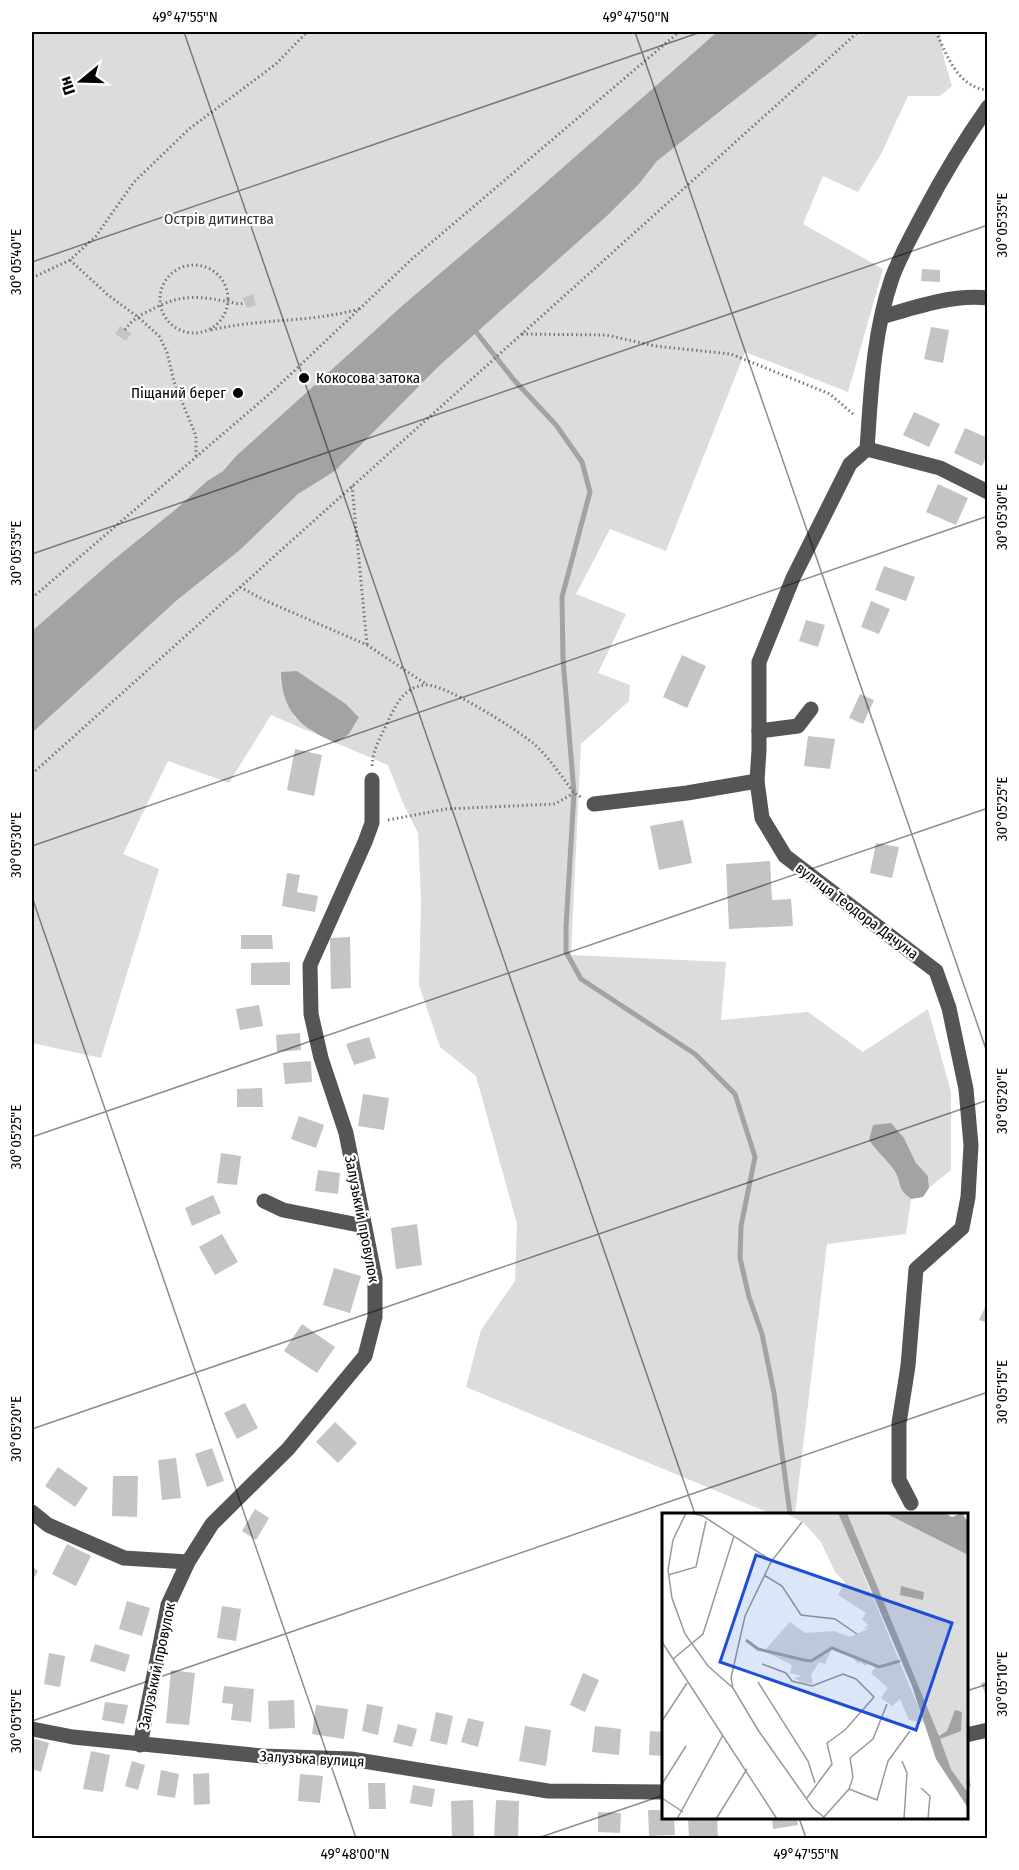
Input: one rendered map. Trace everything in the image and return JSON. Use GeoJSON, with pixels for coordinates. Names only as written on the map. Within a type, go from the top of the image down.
{"type":"FeatureCollection","features":[{"type":"Feature","properties":{"kind":"street"},"geometry":{"type":"LineString","coordinates":[[987,107],[940,183],[892,278],[874,363],[867,449],[940,468],[987,492]]}},
{"type":"Feature","properties":{"kind":"street"},"geometry":{"type":"LineString","coordinates":[[882,317],[913,308],[972,297],[987,298]]}},
{"type":"Feature","properties":{"kind":"street","name":"вулиця Теодора Дячуна"},"geometry":{"type":"LineString","coordinates":[[867,449],[850,464],[793,578],[759,662],[757,781],[762,818],[785,856],[936,971],[949,1008],[967,1100],[971,1145],[968,1197],[962,1228],[916,1269],[908,1366],[899,1423],[899,1480],[910,1503]]}},
{"type":"Feature","properties":{"kind":"street"},"geometry":{"type":"LineString","coordinates":[[759,731],[798,726],[811,709]]}},
{"type":"Feature","properties":{"kind":"street","name":"Залузький провулок"},"geometry":{"type":"LineString","coordinates":[[140,1745],[168,1605],[188,1562],[212,1524],[288,1449],[365,1356],[375,1317],[375,1278],[346,1133],[321,1058],[310,1014],[310,966],[372,823],[372,780]]}},
{"type":"Feature","properties":{"kind":"street"},"geometry":{"type":"LineString","coordinates":[[594,804],[687,793],[757,781]]}},
{"type":"Feature","properties":{"kind":"street"},"geometry":{"type":"LineString","coordinates":[[264,1201],[283,1210],[363,1226]]}},
{"type":"Feature","properties":{"kind":"street"},"geometry":{"type":"LineString","coordinates":[[32,1512],[48,1525],[124,1558],[188,1562]]}},
{"type":"Feature","properties":{"kind":"street","name":"Залузька вулиця"},"geometry":{"type":"LineString","coordinates":[[32,1729],[140,1745],[262,1756],[351,1759],[548,1791],[662,1792]]}},
{"type":"Feature","properties":{"kind":"street"},"geometry":{"type":"LineString","coordinates":[[968,1735],[987,1731]]}},
{"type":"Feature","properties":{"kind":"path"},"geometry":{"type":"LineString","coordinates":[[32,278],[70,260],[96,236],[134,182],[181,136],[276,64],[307,32]]}},
{"type":"Feature","properties":{"kind":"path"},"geometry":{"type":"LineString","coordinates":[[32,598],[274,390],[412,259],[679,32]]}},
{"type":"Feature","properties":{"kind":"path"},"geometry":{"type":"LineString","coordinates":[[32,774],[858,32]]}},
{"type":"Feature","properties":{"kind":"path"},"geometry":{"type":"LineString","coordinates":[[936,32],[952,67],[974,88],[987,90]]}},
{"type":"Feature","properties":{"kind":"path"},"geometry":{"type":"LineString","coordinates":[[70,260],[108,295],[159,336],[167,352],[174,382],[195,435],[196,457]]}},
{"type":"Feature","properties":{"kind":"path"},"geometry":{"type":"LineString","coordinates":[[210,330],[225,316],[228,292],[224,281],[216,272],[205,267],[194,265],[182,267],[164,282],[160,293],[160,305],[170,324],[188,334],[199,334],[242,324],[329,317],[360,308]]}},
{"type":"Feature","properties":{"kind":"path"},"geometry":{"type":"LineString","coordinates":[[125,330],[138,317],[160,305],[178,299],[202,297],[245,303]]}},
{"type":"Feature","properties":{"kind":"path"},"geometry":{"type":"LineString","coordinates":[[521,334],[606,335],[655,346],[731,354],[830,394],[868,428]]}},
{"type":"Feature","properties":{"kind":"path"},"geometry":{"type":"LineString","coordinates":[[352,486],[367,645]]}},
{"type":"Feature","properties":{"kind":"path"},"geometry":{"type":"LineString","coordinates":[[240,587],[264,600],[367,645],[426,684],[447,691],[501,721],[534,744],[574,793],[594,804]]}},
{"type":"Feature","properties":{"kind":"path"},"geometry":{"type":"LineString","coordinates":[[372,780],[373,752],[399,698],[412,689],[426,684]]}},
{"type":"Feature","properties":{"kind":"path"},"geometry":{"type":"LineString","coordinates":[[372,823],[446,810],[555,804],[574,793]]}},
{"type":"Feature","properties":{"kind":"green space","name":"Острів дитинства"},"geometry":{"type":"Polygon","coordinates":[[[32,32],[717,32],[403,305],[236,456],[223,471],[207,481],[32,631],[32,32]]]}},
{"type":"Feature","properties":{"kind":"green space"},"geometry":{"type":"Polygon","coordinates":[[[821,32],[940,32],[944,59],[952,86],[940,96],[908,96],[881,154],[858,192],[823,176],[803,224],[883,269],[848,392],[745,352],[666,551],[610,529],[576,594],[626,614],[598,673],[630,685],[629,701],[581,744],[571,955],[726,962],[721,1020],[808,1012],[863,1052],[928,1009],[951,1092],[951,1170],[929,1188],[928,1176],[916,1163],[904,1138],[892,1124],[873,1126],[869,1140],[894,1170],[901,1188],[911,1199],[906,1234],[827,1244],[795,1513],[770,1513],[466,1387],[481,1330],[515,1281],[517,1224],[476,1076],[440,1047],[419,985],[421,901],[418,833],[388,765],[336,743],[349,734],[359,716],[346,704],[297,671],[294,717],[315,734],[271,715],[229,783],[168,761],[123,854],[159,869],[101,1058],[32,1043],[32,733],[176,601],[240,550],[298,494],[335,471],[438,367],[608,215],[639,184],[657,161],[821,32]]]}},
{"type":"Feature","properties":{"kind":"shaded area"},"geometry":{"type":"Polygon","coordinates":[[[717,32],[821,32],[657,161],[639,184],[608,215],[438,367],[335,471],[298,494],[240,550],[176,601],[32,733],[32,631],[207,481],[223,471],[236,456],[403,305],[717,32]]]}},
{"type":"Feature","properties":{"kind":"shaded area"},"geometry":{"type":"Polygon","coordinates":[[[297,671],[346,704],[359,717],[349,734],[336,743],[303,725],[290,709],[282,686],[281,672],[297,671]]]}},
{"type":"Feature","properties":{"kind":"shaded area"},"geometry":{"type":"Polygon","coordinates":[[[891,1123],[904,1138],[916,1163],[928,1176],[929,1188],[923,1197],[911,1199],[906,1195],[894,1170],[869,1140],[873,1125],[891,1123]]]}},
{"type":"Feature","properties":{"kind":"building"},"geometry":{"type":"Polygon","coordinates":[[[922,269],[940,270],[940,282],[921,281],[922,269]]]}},
{"type":"Feature","properties":{"kind":"building"},"geometry":{"type":"Polygon","coordinates":[[[253,294],[256,305],[247,308],[243,298],[253,294]]]}},
{"type":"Feature","properties":{"kind":"building"},"geometry":{"type":"Polygon","coordinates":[[[120,326],[131,333],[126,341],[115,334],[120,326]]]}},
{"type":"Feature","properties":{"kind":"building"},"geometry":{"type":"Polygon","coordinates":[[[931,327],[949,330],[943,363],[924,359],[931,327]]]}},
{"type":"Feature","properties":{"kind":"building"},"geometry":{"type":"Polygon","coordinates":[[[914,412],[940,424],[929,447],[903,435],[914,412]]]}},
{"type":"Feature","properties":{"kind":"building"},"geometry":{"type":"Polygon","coordinates":[[[965,428],[988,438],[988,453],[982,466],[954,453],[965,428]]]}},
{"type":"Feature","properties":{"kind":"building"},"geometry":{"type":"Polygon","coordinates":[[[938,484],[968,498],[956,525],[926,512],[938,484]]]}},
{"type":"Feature","properties":{"kind":"building"},"geometry":{"type":"Polygon","coordinates":[[[884,566],[915,577],[906,601],[875,590],[884,566]]]}},
{"type":"Feature","properties":{"kind":"building"},"geometry":{"type":"Polygon","coordinates":[[[871,601],[890,609],[879,634],[861,627],[871,601]]]}},
{"type":"Feature","properties":{"kind":"building"},"geometry":{"type":"Polygon","coordinates":[[[806,620],[825,625],[818,647],[799,641],[806,620]]]}},
{"type":"Feature","properties":{"kind":"building"},"geometry":{"type":"Polygon","coordinates":[[[682,655],[706,666],[687,708],[663,697],[682,655]]]}},
{"type":"Feature","properties":{"kind":"building"},"geometry":{"type":"Polygon","coordinates":[[[860,694],[874,700],[863,724],[849,718],[860,694]]]}},
{"type":"Feature","properties":{"kind":"building"},"geometry":{"type":"Polygon","coordinates":[[[808,736],[835,739],[830,769],[804,766],[808,736]]]}},
{"type":"Feature","properties":{"kind":"building"},"geometry":{"type":"Polygon","coordinates":[[[295,749],[322,755],[314,796],[287,790],[295,749]]]}},
{"type":"Feature","properties":{"kind":"building"},"geometry":{"type":"Polygon","coordinates":[[[683,820],[692,863],[659,870],[650,826],[683,820]]]}},
{"type":"Feature","properties":{"kind":"building"},"geometry":{"type":"Polygon","coordinates":[[[876,843],[899,847],[892,878],[870,873],[876,843]]]}},
{"type":"Feature","properties":{"kind":"building"},"geometry":{"type":"Polygon","coordinates":[[[770,861],[772,900],[791,899],[793,926],[729,929],[726,864],[770,861]]]}},
{"type":"Feature","properties":{"kind":"building"},"geometry":{"type":"Polygon","coordinates":[[[287,873],[300,875],[297,892],[318,896],[315,912],[282,906],[287,873]]]}},
{"type":"Feature","properties":{"kind":"building"},"geometry":{"type":"Polygon","coordinates":[[[241,935],[272,935],[273,949],[241,949],[241,935]]]}},
{"type":"Feature","properties":{"kind":"building"},"geometry":{"type":"Polygon","coordinates":[[[350,937],[351,988],[331,989],[330,938],[350,937]]]}},
{"type":"Feature","properties":{"kind":"building"},"geometry":{"type":"Polygon","coordinates":[[[290,962],[290,985],[251,985],[251,963],[290,962]]]}},
{"type":"Feature","properties":{"kind":"building"},"geometry":{"type":"Polygon","coordinates":[[[259,1005],[263,1026],[240,1030],[236,1009],[259,1005]]]}},
{"type":"Feature","properties":{"kind":"building"},"geometry":{"type":"Polygon","coordinates":[[[300,1033],[301,1050],[277,1052],[276,1035],[300,1033]]]}},
{"type":"Feature","properties":{"kind":"building"},"geometry":{"type":"Polygon","coordinates":[[[369,1037],[376,1058],[354,1065],[346,1044],[369,1037]]]}},
{"type":"Feature","properties":{"kind":"building"},"geometry":{"type":"Polygon","coordinates":[[[311,1061],[312,1082],[285,1084],[283,1063],[311,1061]]]}},
{"type":"Feature","properties":{"kind":"building"},"geometry":{"type":"Polygon","coordinates":[[[262,1088],[263,1107],[237,1107],[237,1089],[262,1088]]]}},
{"type":"Feature","properties":{"kind":"building"},"geometry":{"type":"Polygon","coordinates":[[[363,1094],[389,1098],[384,1130],[358,1126],[363,1094]]]}},
{"type":"Feature","properties":{"kind":"building"},"geometry":{"type":"Polygon","coordinates":[[[299,1116],[324,1125],[316,1148],[291,1139],[299,1116]]]}},
{"type":"Feature","properties":{"kind":"building"},"geometry":{"type":"Polygon","coordinates":[[[221,1153],[241,1156],[237,1185],[217,1183],[221,1153]]]}},
{"type":"Feature","properties":{"kind":"building"},"geometry":{"type":"Polygon","coordinates":[[[318,1170],[340,1173],[338,1194],[315,1191],[318,1170]]]}},
{"type":"Feature","properties":{"kind":"building"},"geometry":{"type":"Polygon","coordinates":[[[213,1195],[221,1213],[192,1226],[185,1208],[213,1195]]]}},
{"type":"Feature","properties":{"kind":"building"},"geometry":{"type":"Polygon","coordinates":[[[417,1224],[422,1265],[396,1269],[391,1228],[417,1224]]]}},
{"type":"Feature","properties":{"kind":"building"},"geometry":{"type":"Polygon","coordinates":[[[222,1234],[238,1262],[215,1275],[199,1247],[222,1234]]]}},
{"type":"Feature","properties":{"kind":"building"},"geometry":{"type":"Polygon","coordinates":[[[334,1268],[361,1276],[350,1313],[323,1305],[334,1268]]]}},
{"type":"Feature","properties":{"kind":"building"},"geometry":{"type":"Polygon","coordinates":[[[988,1301],[988,1323],[979,1320],[988,1301]]]}},
{"type":"Feature","properties":{"kind":"building"},"geometry":{"type":"Polygon","coordinates":[[[302,1324],[335,1347],[317,1373],[284,1351],[302,1324]]]}},
{"type":"Feature","properties":{"kind":"building"},"geometry":{"type":"Polygon","coordinates":[[[245,1403],[258,1428],[237,1439],[224,1413],[245,1403]]]}},
{"type":"Feature","properties":{"kind":"building"},"geometry":{"type":"Polygon","coordinates":[[[335,1422],[357,1443],[338,1463],[316,1442],[335,1422]]]}},
{"type":"Feature","properties":{"kind":"building"},"geometry":{"type":"Polygon","coordinates":[[[212,1448],[224,1481],[207,1487],[195,1454],[212,1448]]]}},
{"type":"Feature","properties":{"kind":"building"},"geometry":{"type":"Polygon","coordinates":[[[176,1458],[181,1498],[162,1500],[158,1460],[176,1458]]]}},
{"type":"Feature","properties":{"kind":"building"},"geometry":{"type":"Polygon","coordinates":[[[58,1467],[88,1488],[75,1507],[45,1486],[58,1467]]]}},
{"type":"Feature","properties":{"kind":"building"},"geometry":{"type":"Polygon","coordinates":[[[113,1476],[138,1476],[137,1517],[112,1516],[113,1476]]]}},
{"type":"Feature","properties":{"kind":"building"},"geometry":{"type":"Polygon","coordinates":[[[255,1509],[269,1518],[256,1540],[242,1531],[255,1509]]]}},
{"type":"Feature","properties":{"kind":"building"},"geometry":{"type":"Polygon","coordinates":[[[67,1544],[91,1556],[76,1586],[52,1574],[67,1544]]]}},
{"type":"Feature","properties":{"kind":"building"},"geometry":{"type":"Polygon","coordinates":[[[32,1566],[38,1571],[32,1581],[32,1566]]]}},
{"type":"Feature","properties":{"kind":"building"},"geometry":{"type":"Polygon","coordinates":[[[127,1601],[150,1608],[142,1636],[119,1629],[127,1601]]]}},
{"type":"Feature","properties":{"kind":"building"},"geometry":{"type":"Polygon","coordinates":[[[222,1606],[241,1609],[236,1641],[217,1638],[222,1606]]]}},
{"type":"Feature","properties":{"kind":"building"},"geometry":{"type":"Polygon","coordinates":[[[95,1644],[130,1655],[125,1672],[90,1661],[95,1644]]]}},
{"type":"Feature","properties":{"kind":"building"},"geometry":{"type":"Polygon","coordinates":[[[49,1653],[65,1656],[60,1687],[44,1684],[49,1653]]]}},
{"type":"Feature","properties":{"kind":"building"},"geometry":{"type":"Polygon","coordinates":[[[171,1670],[195,1673],[189,1725],[166,1723],[171,1670]]]}},
{"type":"Feature","properties":{"kind":"building"},"geometry":{"type":"Polygon","coordinates":[[[583,1673],[599,1680],[585,1712],[570,1705],[583,1673]]]}},
{"type":"Feature","properties":{"kind":"building"},"geometry":{"type":"Polygon","coordinates":[[[988,1681],[988,1699],[987,1699],[981,1683],[988,1681]]]}},
{"type":"Feature","properties":{"kind":"building"},"geometry":{"type":"Polygon","coordinates":[[[224,1686],[254,1689],[251,1722],[231,1720],[233,1704],[222,1703],[224,1686]]]}},
{"type":"Feature","properties":{"kind":"building"},"geometry":{"type":"Polygon","coordinates":[[[294,1700],[295,1728],[269,1729],[268,1701],[294,1700]]]}},
{"type":"Feature","properties":{"kind":"building"},"geometry":{"type":"Polygon","coordinates":[[[105,1702],[128,1705],[124,1724],[102,1720],[105,1702]]]}},
{"type":"Feature","properties":{"kind":"building"},"geometry":{"type":"Polygon","coordinates":[[[367,1704],[383,1707],[378,1735],[362,1731],[367,1704]]]}},
{"type":"Feature","properties":{"kind":"building"},"geometry":{"type":"Polygon","coordinates":[[[316,1705],[348,1709],[344,1739],[312,1734],[316,1705]]]}},
{"type":"Feature","properties":{"kind":"building"},"geometry":{"type":"Polygon","coordinates":[[[436,1712],[453,1716],[447,1745],[430,1741],[436,1712]]]}},
{"type":"Feature","properties":{"kind":"building"},"geometry":{"type":"Polygon","coordinates":[[[468,1718],[484,1722],[478,1747],[461,1742],[468,1718]]]}},
{"type":"Feature","properties":{"kind":"building"},"geometry":{"type":"Polygon","coordinates":[[[398,1724],[417,1729],[412,1747],[393,1742],[398,1724]]]}},
{"type":"Feature","properties":{"kind":"building"},"geometry":{"type":"Polygon","coordinates":[[[525,1726],[551,1730],[546,1766],[519,1761],[525,1726]]]}},
{"type":"Feature","properties":{"kind":"building"},"geometry":{"type":"Polygon","coordinates":[[[595,1726],[621,1729],[619,1755],[592,1752],[595,1726]]]}},
{"type":"Feature","properties":{"kind":"building"},"geometry":{"type":"Polygon","coordinates":[[[650,1731],[662,1732],[662,1756],[649,1755],[650,1731]]]}},
{"type":"Feature","properties":{"kind":"building"},"geometry":{"type":"Polygon","coordinates":[[[32,1738],[49,1743],[41,1772],[32,1769],[32,1738]]]}},
{"type":"Feature","properties":{"kind":"building"},"geometry":{"type":"Polygon","coordinates":[[[91,1751],[110,1755],[103,1792],[83,1789],[91,1751]]]}},
{"type":"Feature","properties":{"kind":"building"},"geometry":{"type":"Polygon","coordinates":[[[132,1761],[145,1765],[138,1790],[125,1786],[132,1761]]]}},
{"type":"Feature","properties":{"kind":"building"},"geometry":{"type":"Polygon","coordinates":[[[161,1770],[179,1774],[175,1798],[157,1795],[161,1770]]]}},
{"type":"Feature","properties":{"kind":"building"},"geometry":{"type":"Polygon","coordinates":[[[209,1773],[210,1804],[194,1805],[193,1774],[209,1773]]]}},
{"type":"Feature","properties":{"kind":"building"},"geometry":{"type":"Polygon","coordinates":[[[300,1774],[323,1776],[320,1803],[298,1801],[300,1774]]]}},
{"type":"Feature","properties":{"kind":"building"},"geometry":{"type":"Polygon","coordinates":[[[368,1783],[385,1783],[386,1809],[369,1809],[368,1783]]]}},
{"type":"Feature","properties":{"kind":"building"},"geometry":{"type":"Polygon","coordinates":[[[413,1785],[435,1789],[432,1807],[410,1803],[413,1785]]]}},
{"type":"Feature","properties":{"kind":"building"},"geometry":{"type":"Polygon","coordinates":[[[473,1800],[474,1837],[452,1838],[451,1801],[473,1800]]]}},
{"type":"Feature","properties":{"kind":"building"},"geometry":{"type":"Polygon","coordinates":[[[496,1800],[519,1801],[518,1838],[494,1838],[496,1800]]]}},
{"type":"Feature","properties":{"kind":"building"},"geometry":{"type":"Polygon","coordinates":[[[648,1810],[662,1810],[662,1819],[674,1819],[675,1835],[649,1836],[648,1810]]]}},
{"type":"Feature","properties":{"kind":"building"},"geometry":{"type":"Polygon","coordinates":[[[598,1812],[621,1813],[620,1833],[598,1832],[598,1812]]]}},
{"type":"Feature","properties":{"kind":"building"},"geometry":{"type":"Polygon","coordinates":[[[688,1819],[717,1819],[718,1838],[689,1838],[688,1819]]]}},
{"type":"Feature","properties":{"kind":"building"},"geometry":{"type":"Polygon","coordinates":[[[772,1819],[797,1819],[798,1825],[773,1829],[772,1819]]]}},
{"type":"Feature","properties":{"kind":"waterway"},"geometry":{"type":"LineString","coordinates":[[477,333],[514,380],[556,425],[582,462],[590,492],[562,597],[563,659],[574,793],[566,952],[581,979],[695,1054],[735,1094],[755,1157],[741,1226],[740,1258],[749,1297],[762,1334],[774,1393],[790,1513]]}},
{"type":"Feature","properties":{"kind":"place","name":"Кокосова затока"},"geometry":{"type":"Point","coordinates":[304,378]}},
{"type":"Feature","properties":{"kind":"place","name":"Піщаний берег"},"geometry":{"type":"Point","coordinates":[238,393]}}]}
